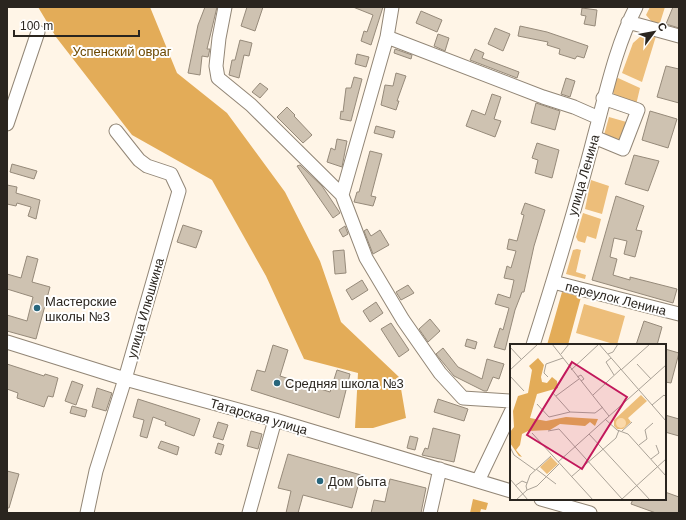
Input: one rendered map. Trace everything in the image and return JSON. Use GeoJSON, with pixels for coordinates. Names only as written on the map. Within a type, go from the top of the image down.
{"type":"FeatureCollection","features":[{"type":"Feature","properties":{"kind":"street"},"geometry":{"type":"LineString","coordinates":[[225,7],[218,38],[216,59],[218,78],[251,105],[342,195],[366,258],[403,320],[440,373],[463,398],[510,402]]}},
{"type":"Feature","properties":{"kind":"street"},"geometry":{"type":"LineString","coordinates":[[342,195],[387,37],[392,7]]}},
{"type":"Feature","properties":{"kind":"street","name":"улица Ленина"},"geometry":{"type":"LineString","coordinates":[[534,344],[594,137],[603,98],[628,22],[636,7]]}},
{"type":"Feature","properties":{"kind":"street"},"geometry":{"type":"LineString","coordinates":[[628,22],[679,36]]}},
{"type":"Feature","properties":{"kind":"street"},"geometry":{"type":"LineString","coordinates":[[7,124],[38,32]]}},
{"type":"Feature","properties":{"kind":"street"},"geometry":{"type":"LineString","coordinates":[[387,37],[543,97],[574,107],[599,118]]}},
{"type":"Feature","properties":{"kind":"street"},"geometry":{"type":"LineString","coordinates":[[594,137],[624,149],[638,110],[603,98]]}},
{"type":"Feature","properties":{"kind":"street","name":"улица Илюшкина"},"geometry":{"type":"LineString","coordinates":[[87,513],[96,471],[125,379],[179,191],[171,174],[147,166],[139,160],[116,131]]}},
{"type":"Feature","properties":{"kind":"street","name":"переулок Ленина"},"geometry":{"type":"LineString","coordinates":[[553,282],[679,314]]}},
{"type":"Feature","properties":{"kind":"street","name":"Татарская улица"},"geometry":{"type":"LineString","coordinates":[[7,342],[125,379],[275,420],[510,490]]}},
{"type":"Feature","properties":{"kind":"street"},"geometry":{"type":"LineString","coordinates":[[478,481],[510,414]]}},
{"type":"Feature","properties":{"kind":"street"},"geometry":{"type":"LineString","coordinates":[[249,513],[275,420]]}},
{"type":"Feature","properties":{"kind":"street"},"geometry":{"type":"LineString","coordinates":[[430,513],[440,469]]}},
{"type":"Feature","properties":{"kind":"street"},"geometry":{"type":"LineString","coordinates":[[544,500],[590,513]]}},
{"type":"Feature","properties":{"kind":"shaded area"},"geometry":{"type":"Polygon","coordinates":[[[650,7],[665,7],[659,26],[652,22],[646,15],[650,7]]]}},
{"type":"Feature","properties":{"kind":"shaded area"},"geometry":{"type":"Polygon","coordinates":[[[641,36],[656,36],[642,82],[622,73],[633,43],[641,36]]]}},
{"type":"Feature","properties":{"kind":"shaded area"},"geometry":{"type":"Polygon","coordinates":[[[618,78],[640,88],[636,105],[615,99],[613,91],[614,80],[618,78]]]}},
{"type":"Feature","properties":{"kind":"shaded area"},"geometry":{"type":"Polygon","coordinates":[[[609,117],[630,123],[622,140],[604,135],[609,117]]]}},
{"type":"Feature","properties":{"kind":"shaded area"},"geometry":{"type":"Polygon","coordinates":[[[591,180],[609,186],[602,214],[585,209],[591,180]]]}},
{"type":"Feature","properties":{"kind":"shaded area"},"geometry":{"type":"Polygon","coordinates":[[[583,213],[601,219],[596,239],[587,236],[585,243],[578,241],[576,237],[583,213]]]}},
{"type":"Feature","properties":{"kind":"shaded area"},"geometry":{"type":"Polygon","coordinates":[[[573,250],[581,250],[576,272],[586,275],[585,279],[566,274],[573,250]]]}},
{"type":"Feature","properties":{"kind":"shaded area"},"geometry":{"type":"Polygon","coordinates":[[[584,304],[625,316],[617,344],[576,333],[584,304]]]}},
{"type":"Feature","properties":{"kind":"green space","name":"Успенский овраг"},"geometry":{"type":"Polygon","coordinates":[[[38,7],[150,7],[177,73],[227,113],[285,192],[320,261],[341,322],[399,377],[406,418],[373,428],[355,428],[358,373],[304,359],[266,276],[212,180],[132,135],[56,37],[38,7]]]}},
{"type":"Feature","properties":{"kind":"green space"},"geometry":{"type":"Polygon","coordinates":[[[562,292],[581,297],[568,344],[547,344],[562,292]]]}},
{"type":"Feature","properties":{"kind":"green space"},"geometry":{"type":"Polygon","coordinates":[[[473,499],[488,503],[486,510],[481,509],[480,513],[470,513],[473,499]]]}},
{"type":"Feature","properties":{"kind":"building"},"geometry":{"type":"Polygon","coordinates":[[[205,7],[217,7],[207,49],[210,49],[208,57],[202,56],[200,75],[188,73],[198,25],[205,7]]]}},
{"type":"Feature","properties":{"kind":"building"},"geometry":{"type":"Polygon","coordinates":[[[247,7],[263,7],[255,31],[241,26],[247,7]]]}},
{"type":"Feature","properties":{"kind":"building"},"geometry":{"type":"Polygon","coordinates":[[[353,7],[383,7],[371,45],[361,41],[364,31],[367,32],[373,15],[353,7]]]}},
{"type":"Feature","properties":{"kind":"building"},"geometry":{"type":"Polygon","coordinates":[[[673,7],[679,7],[679,28],[666,24],[673,7]]]}},
{"type":"Feature","properties":{"kind":"building"},"geometry":{"type":"Polygon","coordinates":[[[582,8],[597,10],[595,26],[584,24],[586,16],[581,15],[582,8]]]}},
{"type":"Feature","properties":{"kind":"building"},"geometry":{"type":"Polygon","coordinates":[[[421,11],[442,20],[437,32],[416,23],[421,11]]]}},
{"type":"Feature","properties":{"kind":"building"},"geometry":{"type":"Polygon","coordinates":[[[520,26],[547,32],[588,46],[584,58],[577,56],[575,59],[559,54],[560,49],[547,45],[548,42],[518,36],[520,26]]]}},
{"type":"Feature","properties":{"kind":"building"},"geometry":{"type":"Polygon","coordinates":[[[495,28],[510,34],[503,51],[488,44],[495,28]]]}},
{"type":"Feature","properties":{"kind":"building"},"geometry":{"type":"Polygon","coordinates":[[[438,34],[449,38],[445,51],[434,46],[438,34]]]}},
{"type":"Feature","properties":{"kind":"building"},"geometry":{"type":"Polygon","coordinates":[[[240,40],[252,43],[249,56],[244,55],[239,78],[229,75],[232,60],[235,60],[240,40]]]}},
{"type":"Feature","properties":{"kind":"building"},"geometry":{"type":"Polygon","coordinates":[[[395,49],[412,55],[411,59],[394,53],[395,49]]]}},
{"type":"Feature","properties":{"kind":"building"},"geometry":{"type":"Polygon","coordinates":[[[475,49],[484,53],[482,58],[519,72],[517,78],[470,60],[475,49]]]}},
{"type":"Feature","properties":{"kind":"building"},"geometry":{"type":"Polygon","coordinates":[[[357,54],[369,57],[366,67],[355,64],[357,54]]]}},
{"type":"Feature","properties":{"kind":"building"},"geometry":{"type":"Polygon","coordinates":[[[666,66],[679,69],[679,103],[657,97],[666,66]]]}},
{"type":"Feature","properties":{"kind":"building"},"geometry":{"type":"Polygon","coordinates":[[[396,73],[406,76],[397,101],[399,101],[396,110],[381,105],[385,85],[393,86],[396,73]]]}},
{"type":"Feature","properties":{"kind":"building"},"geometry":{"type":"Polygon","coordinates":[[[354,77],[362,79],[351,121],[340,119],[341,111],[343,112],[346,88],[351,88],[354,77]]]}},
{"type":"Feature","properties":{"kind":"building"},"geometry":{"type":"Polygon","coordinates":[[[566,78],[575,81],[570,97],[561,94],[566,78]]]}},
{"type":"Feature","properties":{"kind":"building"},"geometry":{"type":"Polygon","coordinates":[[[260,83],[268,89],[260,98],[252,92],[260,83]]]}},
{"type":"Feature","properties":{"kind":"building"},"geometry":{"type":"Polygon","coordinates":[[[492,94],[501,97],[494,119],[501,121],[495,137],[466,126],[472,110],[485,115],[492,94]]]}},
{"type":"Feature","properties":{"kind":"building"},"geometry":{"type":"Polygon","coordinates":[[[536,103],[560,111],[555,130],[531,123],[536,103]]]}},
{"type":"Feature","properties":{"kind":"building"},"geometry":{"type":"Polygon","coordinates":[[[287,107],[312,135],[303,143],[277,117],[287,107]]]}},
{"type":"Feature","properties":{"kind":"building"},"geometry":{"type":"Polygon","coordinates":[[[650,111],[677,119],[668,148],[642,140],[650,111]]]}},
{"type":"Feature","properties":{"kind":"building"},"geometry":{"type":"Polygon","coordinates":[[[376,126],[395,131],[393,138],[374,133],[376,126]]]}},
{"type":"Feature","properties":{"kind":"building"},"geometry":{"type":"Polygon","coordinates":[[[337,139],[347,141],[342,167],[327,162],[331,148],[335,150],[337,139]]]}},
{"type":"Feature","properties":{"kind":"building"},"geometry":{"type":"Polygon","coordinates":[[[537,143],[559,150],[552,178],[535,173],[538,160],[532,158],[537,143]]]}},
{"type":"Feature","properties":{"kind":"building"},"geometry":{"type":"Polygon","coordinates":[[[370,151],[382,154],[371,196],[376,197],[373,206],[354,202],[357,192],[359,192],[370,151]]]}},
{"type":"Feature","properties":{"kind":"building"},"geometry":{"type":"Polygon","coordinates":[[[634,155],[659,161],[648,191],[625,184],[634,155]]]}},
{"type":"Feature","properties":{"kind":"building"},"geometry":{"type":"Polygon","coordinates":[[[12,164],[37,171],[34,179],[10,172],[12,164]]]}},
{"type":"Feature","properties":{"kind":"building"},"geometry":{"type":"Polygon","coordinates":[[[300,165],[322,186],[340,213],[333,218],[297,166],[300,165]]]}},
{"type":"Feature","properties":{"kind":"building"},"geometry":{"type":"Polygon","coordinates":[[[7,185],[17,187],[16,193],[40,200],[36,219],[28,216],[31,207],[17,203],[16,206],[7,204],[7,185]]]}},
{"type":"Feature","properties":{"kind":"building"},"geometry":{"type":"Polygon","coordinates":[[[616,196],[644,206],[636,230],[642,231],[635,257],[624,254],[627,241],[614,238],[610,257],[617,259],[613,275],[630,280],[630,277],[677,289],[673,303],[592,280],[616,196]]]}},
{"type":"Feature","properties":{"kind":"building"},"geometry":{"type":"Polygon","coordinates":[[[525,203],[545,210],[534,246],[524,292],[522,292],[515,310],[505,350],[494,347],[500,328],[503,330],[509,308],[495,304],[498,294],[510,298],[514,280],[504,278],[507,266],[511,268],[516,251],[507,249],[509,239],[517,241],[524,215],[521,214],[525,203]]]}},
{"type":"Feature","properties":{"kind":"building"},"geometry":{"type":"Polygon","coordinates":[[[183,225],[202,231],[196,248],[177,242],[183,225]]]}},
{"type":"Feature","properties":{"kind":"building"},"geometry":{"type":"Polygon","coordinates":[[[345,226],[348,234],[343,237],[339,230],[345,226]]]}},
{"type":"Feature","properties":{"kind":"building"},"geometry":{"type":"Polygon","coordinates":[[[367,229],[371,236],[380,230],[389,245],[373,254],[364,231],[367,229]]]}},
{"type":"Feature","properties":{"kind":"building"},"geometry":{"type":"Polygon","coordinates":[[[344,250],[346,273],[335,274],[333,251],[344,250]]]}},
{"type":"Feature","properties":{"kind":"building","name":"Мастерские школы №3"},"geometry":{"type":"Polygon","coordinates":[[[27,256],[38,259],[32,282],[50,287],[36,339],[7,331],[7,315],[27,321],[33,297],[7,289],[7,274],[21,278],[27,256]]]}},
{"type":"Feature","properties":{"kind":"building"},"geometry":{"type":"Polygon","coordinates":[[[362,280],[368,290],[352,300],[346,290],[362,280]]]}},
{"type":"Feature","properties":{"kind":"building"},"geometry":{"type":"Polygon","coordinates":[[[408,285],[414,293],[401,300],[396,292],[408,285]]]}},
{"type":"Feature","properties":{"kind":"building"},"geometry":{"type":"Polygon","coordinates":[[[376,302],[383,313],[370,322],[363,311],[376,302]]]}},
{"type":"Feature","properties":{"kind":"building"},"geometry":{"type":"Polygon","coordinates":[[[430,319],[440,331],[428,342],[419,329],[430,319]]]}},
{"type":"Feature","properties":{"kind":"building"},"geometry":{"type":"Polygon","coordinates":[[[644,321],[662,327],[657,344],[636,344],[644,321]]]}},
{"type":"Feature","properties":{"kind":"building"},"geometry":{"type":"Polygon","coordinates":[[[391,323],[409,350],[399,357],[381,329],[391,323]]]}},
{"type":"Feature","properties":{"kind":"building"},"geometry":{"type":"Polygon","coordinates":[[[467,339],[477,342],[475,349],[465,346],[467,339]]]}},
{"type":"Feature","properties":{"kind":"building","name":"Средняя школа №3"},"geometry":{"type":"Polygon","coordinates":[[[273,345],[288,350],[280,376],[330,392],[337,370],[350,374],[339,418],[251,390],[257,370],[265,372],[273,345]]]}},
{"type":"Feature","properties":{"kind":"building"},"geometry":{"type":"Polygon","coordinates":[[[443,348],[458,367],[482,379],[487,359],[504,364],[499,379],[493,377],[487,391],[484,391],[454,376],[436,354],[443,348]]]}},
{"type":"Feature","properties":{"kind":"building"},"geometry":{"type":"Polygon","coordinates":[[[666,349],[679,353],[671,383],[666,382],[666,349]]]}},
{"type":"Feature","properties":{"kind":"building"},"geometry":{"type":"Polygon","coordinates":[[[7,364],[44,376],[45,374],[58,378],[53,397],[48,396],[44,407],[17,398],[18,393],[7,389],[7,364]]]}},
{"type":"Feature","properties":{"kind":"building"},"geometry":{"type":"Polygon","coordinates":[[[72,381],[83,385],[76,405],[65,401],[72,381]]]}},
{"type":"Feature","properties":{"kind":"building"},"geometry":{"type":"Polygon","coordinates":[[[97,388],[112,393],[106,411],[92,407],[97,388]]]}},
{"type":"Feature","properties":{"kind":"building"},"geometry":{"type":"Polygon","coordinates":[[[138,399],[200,419],[194,436],[165,425],[166,422],[153,417],[147,438],[140,436],[144,420],[133,417],[138,399]]]}},
{"type":"Feature","properties":{"kind":"building"},"geometry":{"type":"Polygon","coordinates":[[[438,399],[468,409],[464,421],[434,412],[438,399]]]}},
{"type":"Feature","properties":{"kind":"building"},"geometry":{"type":"Polygon","coordinates":[[[72,406],[87,410],[85,417],[70,413],[72,406]]]}},
{"type":"Feature","properties":{"kind":"building"},"geometry":{"type":"Polygon","coordinates":[[[666,415],[679,419],[679,436],[666,432],[666,415]]]}},
{"type":"Feature","properties":{"kind":"building"},"geometry":{"type":"Polygon","coordinates":[[[218,422],[228,425],[223,440],[213,437],[218,422]]]}},
{"type":"Feature","properties":{"kind":"building"},"geometry":{"type":"Polygon","coordinates":[[[433,428],[460,435],[454,462],[422,455],[425,448],[428,449],[433,428]]]}},
{"type":"Feature","properties":{"kind":"building"},"geometry":{"type":"Polygon","coordinates":[[[251,431],[262,434],[258,449],[247,446],[251,431]]]}},
{"type":"Feature","properties":{"kind":"building"},"geometry":{"type":"Polygon","coordinates":[[[410,436],[418,438],[415,450],[407,448],[410,436]]]}},
{"type":"Feature","properties":{"kind":"building"},"geometry":{"type":"Polygon","coordinates":[[[161,441],[179,447],[177,455],[158,448],[161,441]]]}},
{"type":"Feature","properties":{"kind":"building"},"geometry":{"type":"Polygon","coordinates":[[[218,443],[224,445],[221,455],[215,453],[218,443]]]}},
{"type":"Feature","properties":{"kind":"building","name":"Дом быта"},"geometry":{"type":"Polygon","coordinates":[[[288,454],[361,475],[352,508],[303,495],[298,513],[286,513],[291,491],[278,488],[288,454]]]}},
{"type":"Feature","properties":{"kind":"building"},"geometry":{"type":"Polygon","coordinates":[[[7,471],[19,474],[9,508],[7,508],[7,471]]]}},
{"type":"Feature","properties":{"kind":"building"},"geometry":{"type":"Polygon","coordinates":[[[390,479],[426,488],[421,513],[371,513],[374,500],[385,502],[390,479]]]}},
{"type":"Feature","properties":{"kind":"building"},"geometry":{"type":"Polygon","coordinates":[[[666,492],[679,497],[679,513],[656,513],[631,504],[633,500],[666,500],[666,492]]]}},
{"type":"Feature","properties":{"kind":"place","name":"Мастерские школы №3"},"geometry":{"type":"Point","coordinates":[37,308]}},
{"type":"Feature","properties":{"kind":"place","name":"Средняя школа №3"},"geometry":{"type":"Point","coordinates":[277,383]}},
{"type":"Feature","properties":{"kind":"place","name":"Дом быта"},"geometry":{"type":"Point","coordinates":[320,481]}}]}
